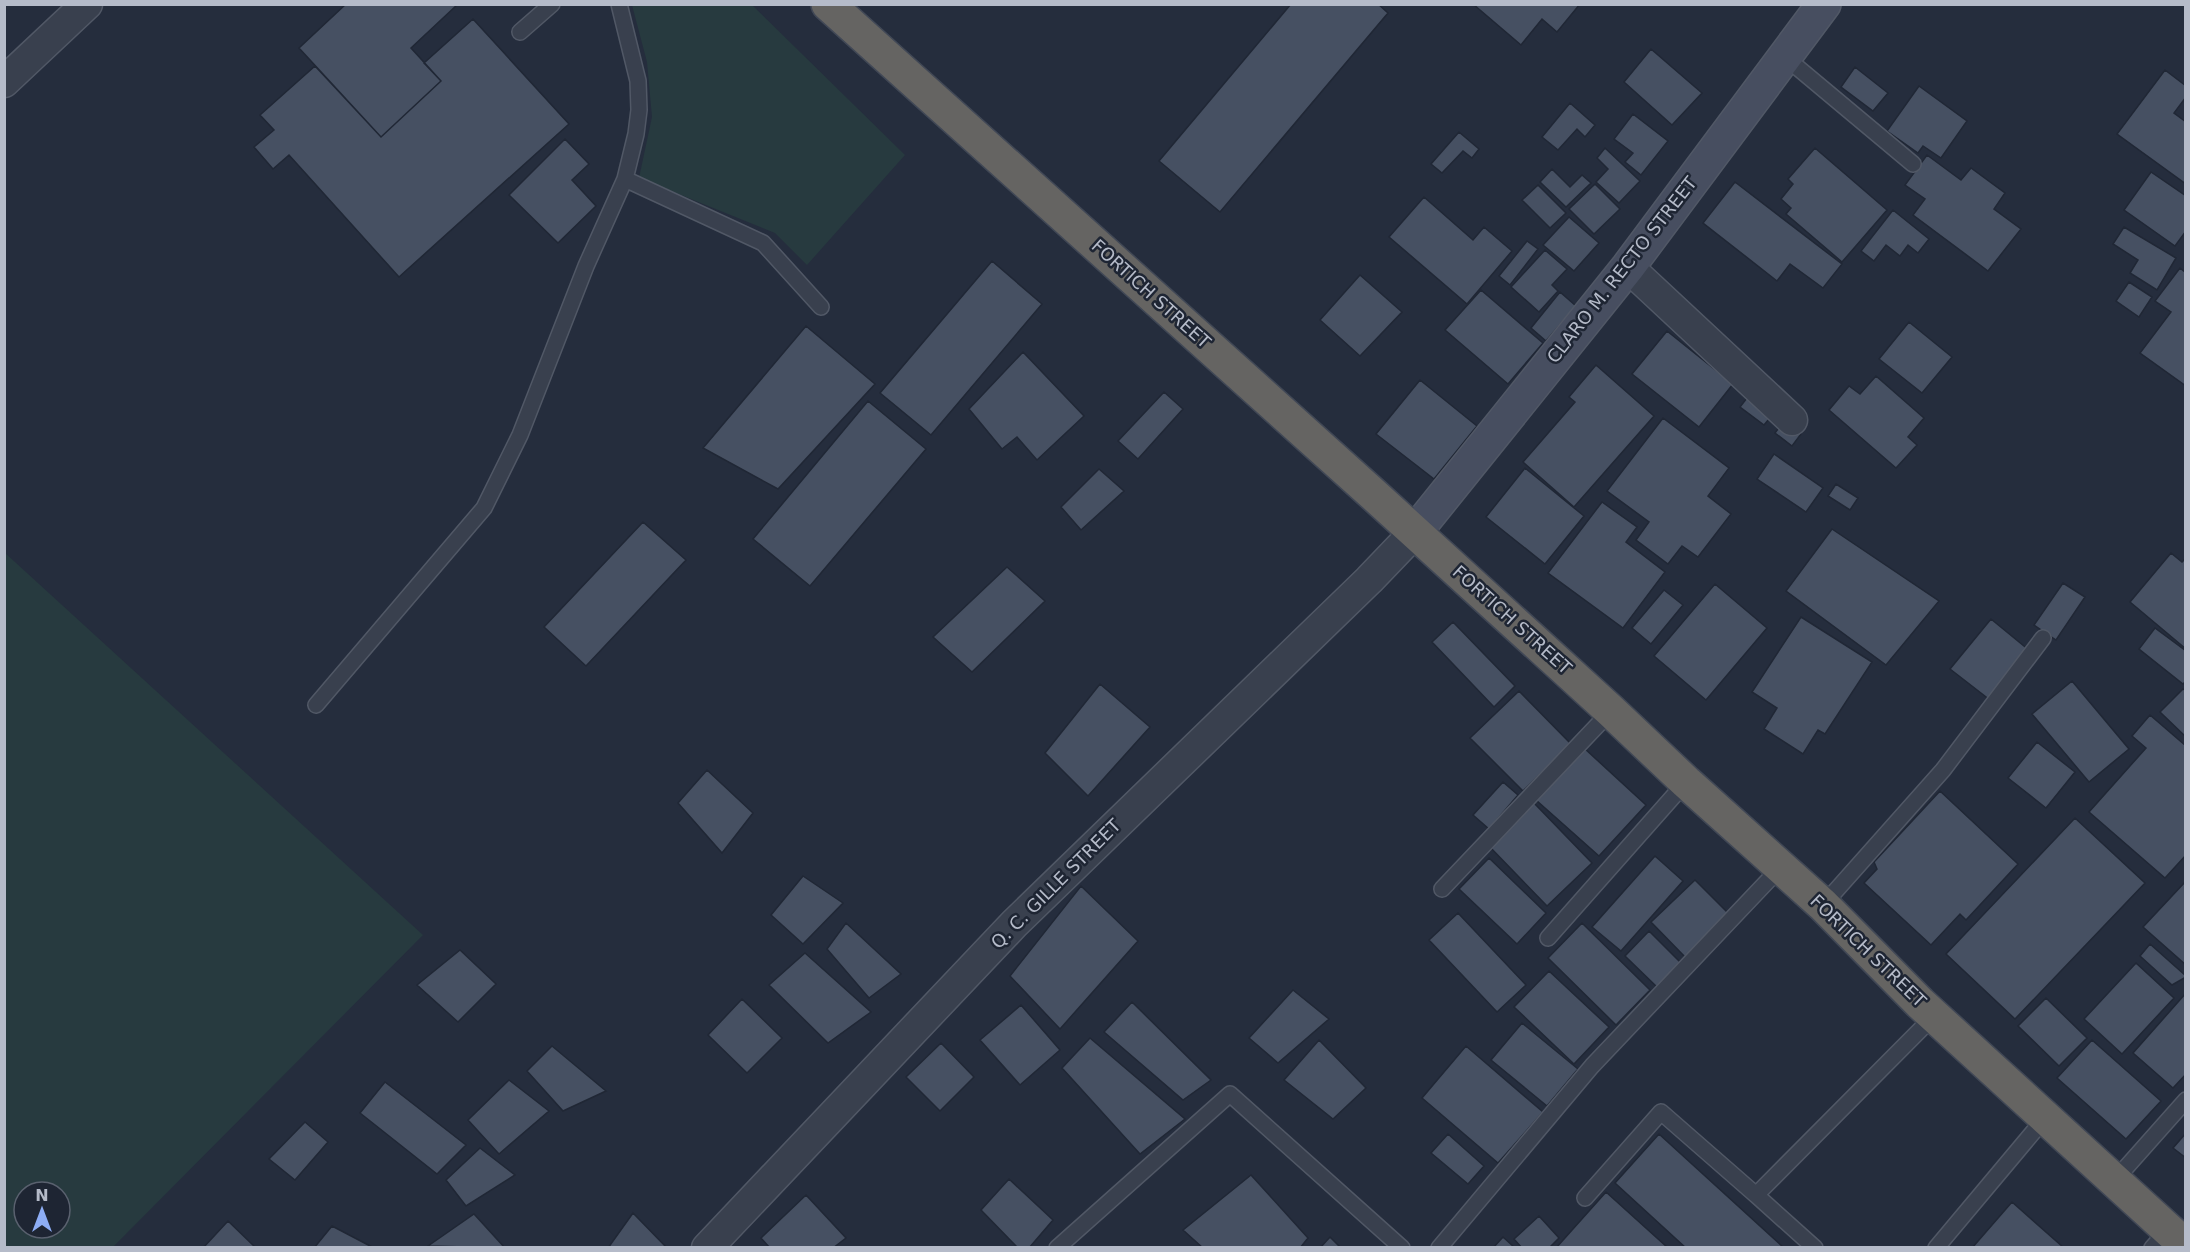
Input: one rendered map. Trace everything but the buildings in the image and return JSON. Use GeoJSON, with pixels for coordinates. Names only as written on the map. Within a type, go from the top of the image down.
{"type":"FeatureCollection","features":[{"type":"Feature","properties":{"kind":"highway","name":"FORTICH STREET"},"geometry":{"type":"LineString","coordinates":[[828,4],[1415,532],[1781,867],[1934,1016],[2114,1181],[2169,1241]]}},
{"type":"Feature","properties":{"kind":"main road","name":"CLARO M. RECTO STREET"},"geometry":{"type":"LineString","coordinates":[[1415,532],[1628,267],[1824,4]]}},
{"type":"Feature","properties":{"kind":"street"},"geometry":{"type":"LineString","coordinates":[[4,82],[87,4]]}},
{"type":"Feature","properties":{"kind":"street"},"geometry":{"type":"LineString","coordinates":[[1628,267],[1792,420]]}},
{"type":"Feature","properties":{"kind":"street","name":"Q. C. GILLE STREET"},"geometry":{"type":"LineString","coordinates":[[707,1248],[1014,924],[1369,580],[1415,532]]}},
{"type":"Feature","properties":{"kind":"lane"},"geometry":{"type":"LineString","coordinates":[[520,32],[552,4]]}},
{"type":"Feature","properties":{"kind":"lane"},"geometry":{"type":"LineString","coordinates":[[316,705],[484,508],[520,435],[586,266],[625,179],[636,134],[639,110],[638,81],[619,4]]}},
{"type":"Feature","properties":{"kind":"lane"},"geometry":{"type":"LineString","coordinates":[[1785,57],[1913,164]]}},
{"type":"Feature","properties":{"kind":"lane"},"geometry":{"type":"LineString","coordinates":[[625,179],[763,243],[821,306]]}},
{"type":"Feature","properties":{"kind":"lane"},"geometry":{"type":"LineString","coordinates":[[1822,906],[1943,770],[2043,638]]}},
{"type":"Feature","properties":{"kind":"lane"},"geometry":{"type":"LineString","coordinates":[[1442,889],[1611,711]]}},
{"type":"Feature","properties":{"kind":"lane"},"geometry":{"type":"LineString","coordinates":[[1548,938],[1686,782]]}},
{"type":"Feature","properties":{"kind":"lane"},"geometry":{"type":"LineString","coordinates":[[1439,1248],[1593,1065],[1781,867]]}},
{"type":"Feature","properties":{"kind":"lane"},"geometry":{"type":"LineString","coordinates":[[1756,1195],[1934,1016]]}},
{"type":"Feature","properties":{"kind":"lane"},"geometry":{"type":"LineString","coordinates":[[1057,1248],[1230,1094],[1402,1248]]}},
{"type":"Feature","properties":{"kind":"lane"},"geometry":{"type":"LineString","coordinates":[[2114,1181],[2186,1100]]}},
{"type":"Feature","properties":{"kind":"lane"},"geometry":{"type":"LineString","coordinates":[[1585,1198],[1661,1112],[1815,1248]]}},
{"type":"Feature","properties":{"kind":"lane"},"geometry":{"type":"LineString","coordinates":[[1936,1248],[2045,1118]]}},
{"type":"Feature","properties":{"kind":"green space"},"geometry":{"type":"Polygon","coordinates":[[[632,5],[752,5],[905,155],[807,265],[775,233],[639,178],[652,117],[647,62],[632,5]]]}},
{"type":"Feature","properties":{"kind":"green space"},"geometry":{"type":"Polygon","coordinates":[[[4,552],[423,935],[113,1247],[5,1247],[4,552]]]}}]}
